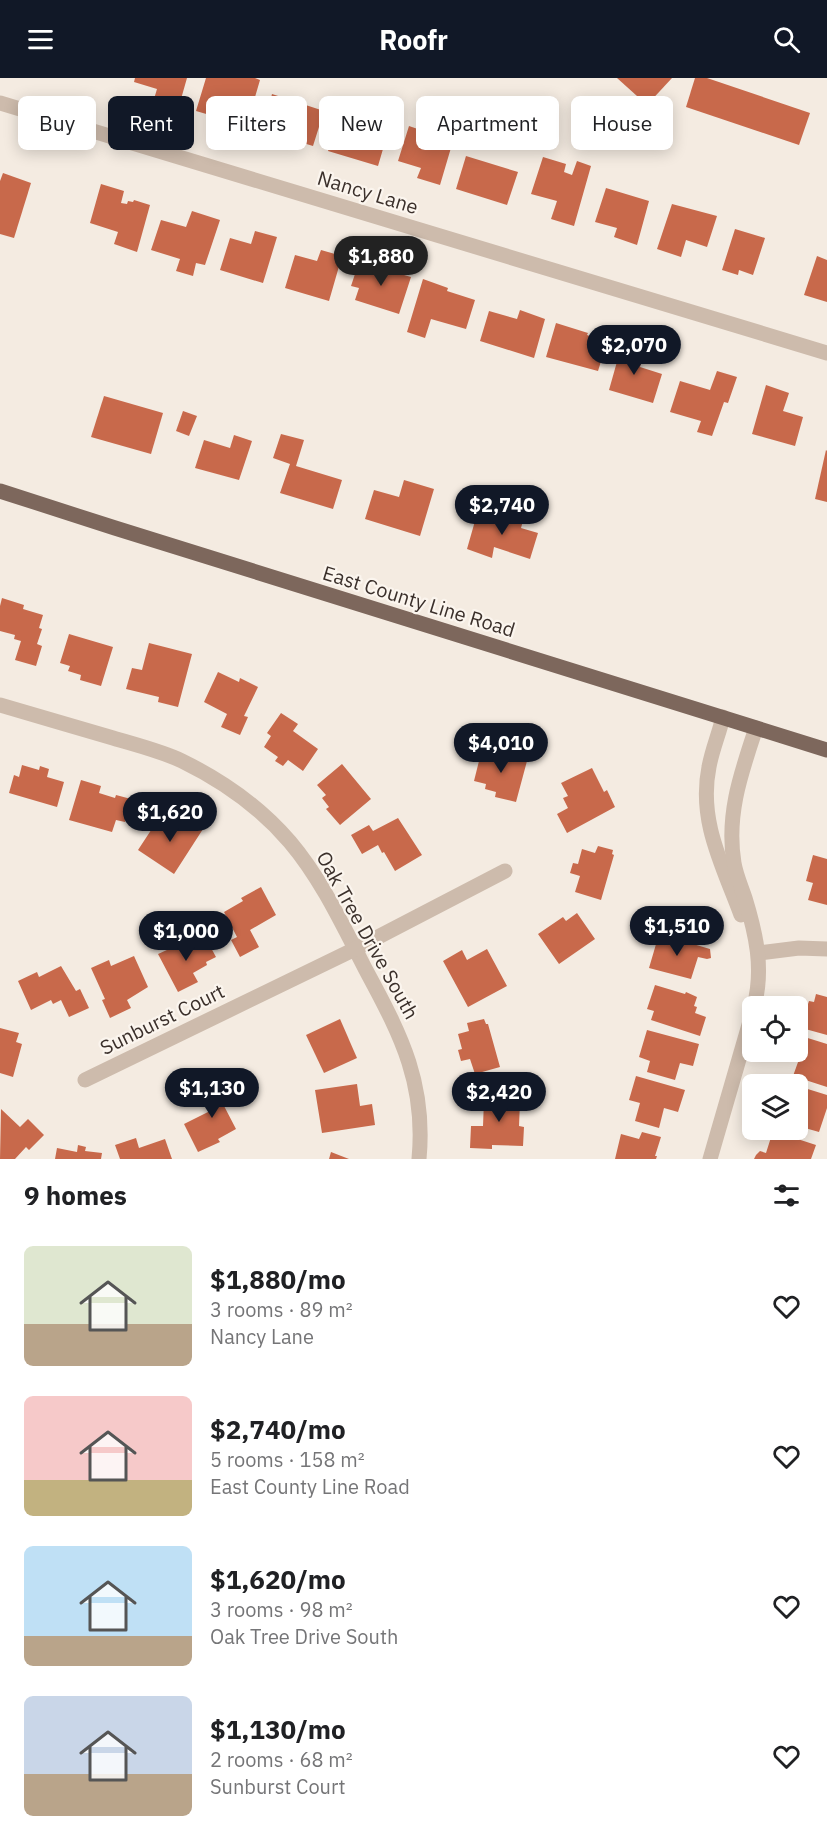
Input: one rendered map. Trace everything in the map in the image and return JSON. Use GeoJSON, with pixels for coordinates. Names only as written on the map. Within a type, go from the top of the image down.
{"type":"FeatureCollection","features":[{"type":"Feature","properties":{"kind":"main road","name":"East County Line Road"},"geometry":{"type":"LineString","coordinates":[[0,490],[827,750]]}},
{"type":"Feature","properties":{"kind":"street","name":"Nancy Lane"},"geometry":{"type":"LineString","coordinates":[[0,104],[827,353]]}},
{"type":"Feature","properties":{"kind":"street","name":"Oak Tree Drive South"},"geometry":{"type":"LineString","coordinates":[[0,705],[180,760],[232,789],[271,821],[303,859],[320,885],[394,1023],[414,1079],[420,1118],[418,1159]]}},
{"type":"Feature","properties":{"kind":"street"},"geometry":{"type":"LineString","coordinates":[[723,717],[709,767],[707,794],[710,826],[723,873],[747,932],[759,953]]}},
{"type":"Feature","properties":{"kind":"street"},"geometry":{"type":"LineString","coordinates":[[756,728],[737,786],[732,811],[731,837],[734,865],[746,900],[759,953],[760,975],[756,996]]}},
{"type":"Feature","properties":{"kind":"street","name":"Sunburst Court"},"geometry":{"type":"LineString","coordinates":[[85,1080],[355,949],[505,871]]}},
{"type":"Feature","properties":{"kind":"street"},"geometry":{"type":"LineString","coordinates":[[759,953],[799,948],[827,949]]}},
{"type":"Feature","properties":{"kind":"street"},"geometry":{"type":"LineString","coordinates":[[710,1159],[742,1047]]}},
{"type":"Feature","properties":{"kind":"building"},"geometry":{"type":"Polygon","coordinates":[[[135,78],[187,78],[182,96],[155,96],[157,89],[134,82],[135,78]]]}},
{"type":"Feature","properties":{"kind":"building"},"geometry":{"type":"Polygon","coordinates":[[[206,78],[255,78],[260,80],[255,96],[206,96],[206,114],[196,111],[206,78]]]}},
{"type":"Feature","properties":{"kind":"building"},"geometry":{"type":"Polygon","coordinates":[[[617,78],[672,78],[655,96],[637,96],[617,78]]]}},
{"type":"Feature","properties":{"kind":"building"},"geometry":{"type":"Polygon","coordinates":[[[695,78],[707,78],[810,113],[799,145],[686,107],[695,78]]]}},
{"type":"Feature","properties":{"kind":"building"},"geometry":{"type":"Polygon","coordinates":[[[307,105],[319,109],[319,127],[313,146],[307,144],[307,105]]]}},
{"type":"Feature","properties":{"kind":"building"},"geometry":{"type":"Polygon","coordinates":[[[409,126],[416,128],[416,150],[450,150],[440,185],[417,178],[421,168],[398,161],[401,150],[404,150],[409,126]]]}},
{"type":"Feature","properties":{"kind":"building"},"geometry":{"type":"Polygon","coordinates":[[[328,150],[383,150],[378,166],[328,150]]]}},
{"type":"Feature","properties":{"kind":"building"},"geometry":{"type":"Polygon","coordinates":[[[466,156],[518,172],[507,205],[456,189],[466,156]]]}},
{"type":"Feature","properties":{"kind":"building"},"geometry":{"type":"Polygon","coordinates":[[[543,157],[566,164],[564,172],[572,175],[577,161],[591,166],[574,226],[551,219],[557,201],[531,194],[543,157]]]}},
{"type":"Feature","properties":{"kind":"building"},"geometry":{"type":"Polygon","coordinates":[[[3,173],[31,183],[14,238],[0,234],[0,181],[3,173]]]}},
{"type":"Feature","properties":{"kind":"building"},"geometry":{"type":"Polygon","coordinates":[[[101,184],[124,191],[121,203],[127,204],[128,201],[133,202],[134,200],[150,205],[137,252],[114,244],[118,232],[90,223],[101,184]]]}},
{"type":"Feature","properties":{"kind":"building"},"geometry":{"type":"Polygon","coordinates":[[[606,188],[649,201],[637,245],[614,237],[617,228],[595,222],[606,188]]]}},
{"type":"Feature","properties":{"kind":"building"},"geometry":{"type":"Polygon","coordinates":[[[672,204],[717,216],[707,247],[686,240],[681,257],[657,249],[672,204]]]}},
{"type":"Feature","properties":{"kind":"building"},"geometry":{"type":"Polygon","coordinates":[[[192,211],[220,220],[205,265],[196,263],[193,276],[176,271],[180,259],[151,250],[161,220],[186,227],[192,211]]]}},
{"type":"Feature","properties":{"kind":"building"},"geometry":{"type":"Polygon","coordinates":[[[735,229],[765,238],[753,275],[739,270],[738,275],[722,270],[735,229]]]}},
{"type":"Feature","properties":{"kind":"building"},"geometry":{"type":"Polygon","coordinates":[[[255,231],[277,237],[263,283],[220,270],[230,238],[251,244],[255,231]]]}},
{"type":"Feature","properties":{"kind":"building"},"geometry":{"type":"Polygon","coordinates":[[[321,250],[342,256],[329,301],[285,288],[295,255],[317,261],[321,250]]]}},
{"type":"Feature","properties":{"kind":"building"},"geometry":{"type":"Polygon","coordinates":[[[817,256],[827,260],[827,302],[804,295],[817,256]]]}},
{"type":"Feature","properties":{"kind":"building"},"geometry":{"type":"Polygon","coordinates":[[[359,262],[411,277],[399,314],[355,300],[359,288],[351,286],[359,262]]]}},
{"type":"Feature","properties":{"kind":"building"},"geometry":{"type":"Polygon","coordinates":[[[423,279],[448,288],[447,291],[475,300],[466,329],[431,319],[425,338],[407,332],[423,279]]]}},
{"type":"Feature","properties":{"kind":"building"},"geometry":{"type":"Polygon","coordinates":[[[520,310],[545,319],[534,358],[480,341],[489,311],[517,319],[520,310]]]}},
{"type":"Feature","properties":{"kind":"building"},"geometry":{"type":"Polygon","coordinates":[[[556,323],[588,333],[587,335],[607,342],[598,371],[546,357],[556,323]]]}},
{"type":"Feature","properties":{"kind":"building"},"geometry":{"type":"Polygon","coordinates":[[[622,344],[645,350],[640,367],[662,374],[653,403],[609,390],[622,344]]]}},
{"type":"Feature","properties":{"kind":"building"},"geometry":{"type":"Polygon","coordinates":[[[717,371],[737,377],[728,403],[724,402],[712,436],[697,432],[701,421],[670,412],[680,381],[710,390],[717,371]]]}},
{"type":"Feature","properties":{"kind":"building"},"geometry":{"type":"Polygon","coordinates":[[[766,385],[789,393],[783,411],[803,417],[795,446],[752,434],[766,385]]]}},
{"type":"Feature","properties":{"kind":"building"},"geometry":{"type":"Polygon","coordinates":[[[104,396],[163,413],[151,454],[91,437],[104,396]]]}},
{"type":"Feature","properties":{"kind":"building"},"geometry":{"type":"Polygon","coordinates":[[[183,411],[197,416],[189,436],[176,431],[183,411]]]}},
{"type":"Feature","properties":{"kind":"building"},"geometry":{"type":"Polygon","coordinates":[[[281,434],[304,440],[296,466],[342,480],[333,509],[280,493],[290,464],[273,458],[281,434]]]}},
{"type":"Feature","properties":{"kind":"building"},"geometry":{"type":"Polygon","coordinates":[[[234,435],[252,441],[239,480],[195,468],[204,440],[230,448],[234,435]]]}},
{"type":"Feature","properties":{"kind":"building"},"geometry":{"type":"Polygon","coordinates":[[[827,451],[827,502],[815,499],[827,451]]]}},
{"type":"Feature","properties":{"kind":"building"},"geometry":{"type":"Polygon","coordinates":[[[404,480],[434,489],[420,536],[365,519],[374,490],[399,497],[404,480]]]}},
{"type":"Feature","properties":{"kind":"building"},"geometry":{"type":"Polygon","coordinates":[[[503,511],[524,517],[521,528],[538,533],[530,559],[494,547],[492,558],[467,549],[477,514],[500,520],[503,511]]]}},
{"type":"Feature","properties":{"kind":"building"},"geometry":{"type":"Polygon","coordinates":[[[2,598],[24,605],[23,609],[43,615],[39,628],[42,629],[37,644],[42,646],[36,666],[15,660],[21,641],[14,639],[15,635],[0,631],[2,598]]]}},
{"type":"Feature","properties":{"kind":"building"},"geometry":{"type":"Polygon","coordinates":[[[69,634],[113,647],[101,686],[80,680],[81,675],[68,671],[70,666],[60,663],[69,634]]]}},
{"type":"Feature","properties":{"kind":"building"},"geometry":{"type":"Polygon","coordinates":[[[149,643],[192,654],[178,707],[158,702],[159,697],[126,689],[132,668],[142,670],[149,643]]]}},
{"type":"Feature","properties":{"kind":"building"},"geometry":{"type":"Polygon","coordinates":[[[218,672],[239,682],[240,678],[258,687],[244,716],[248,717],[240,735],[221,727],[227,714],[204,702],[218,672]]]}},
{"type":"Feature","properties":{"kind":"building"},"geometry":{"type":"Polygon","coordinates":[[[281,713],[298,724],[293,731],[318,749],[303,771],[288,760],[283,766],[275,761],[278,757],[264,747],[271,736],[267,733],[281,713]]]}},
{"type":"Feature","properties":{"kind":"building"},"geometry":{"type":"Polygon","coordinates":[[[482,749],[527,761],[516,802],[495,797],[496,792],[485,789],[486,784],[474,781],[482,749]]]}},
{"type":"Feature","properties":{"kind":"building"},"geometry":{"type":"Polygon","coordinates":[[[342,764],[371,799],[340,825],[326,809],[329,807],[322,798],[326,795],[317,785],[342,764]]]}},
{"type":"Feature","properties":{"kind":"building"},"geometry":{"type":"Polygon","coordinates":[[[22,765],[39,770],[40,766],[49,769],[47,777],[64,782],[57,807],[9,793],[14,775],[19,777],[22,765]]]}},
{"type":"Feature","properties":{"kind":"building"},"geometry":{"type":"Polygon","coordinates":[[[592,768],[604,792],[607,790],[615,807],[567,833],[557,814],[568,808],[563,798],[568,796],[561,783],[592,768]]]}},
{"type":"Feature","properties":{"kind":"building"},"geometry":{"type":"Polygon","coordinates":[[[81,780],[101,786],[99,793],[115,798],[116,795],[131,799],[125,822],[116,820],[112,832],[69,820],[81,780]]]}},
{"type":"Feature","properties":{"kind":"building"},"geometry":{"type":"Polygon","coordinates":[[[161,815],[180,828],[187,818],[203,829],[174,874],[138,850],[161,815]]]}},
{"type":"Feature","properties":{"kind":"building"},"geometry":{"type":"Polygon","coordinates":[[[398,818],[422,855],[395,871],[378,845],[362,854],[351,835],[369,825],[373,831],[398,818]]]}},
{"type":"Feature","properties":{"kind":"building"},"geometry":{"type":"Polygon","coordinates":[[[598,846],[613,850],[614,855],[601,900],[575,892],[580,876],[570,873],[573,863],[578,864],[582,849],[595,853],[598,846]]]}},
{"type":"Feature","properties":{"kind":"building"},"geometry":{"type":"Polygon","coordinates":[[[813,855],[827,859],[827,905],[808,900],[813,883],[806,881],[813,855]]]}},
{"type":"Feature","properties":{"kind":"building"},"geometry":{"type":"Polygon","coordinates":[[[261,887],[276,915],[250,930],[259,947],[240,957],[231,940],[237,937],[224,912],[243,901],[241,898],[261,887]]]}},
{"type":"Feature","properties":{"kind":"building"},"geometry":{"type":"Polygon","coordinates":[[[577,913],[595,939],[559,964],[538,934],[563,917],[566,921],[577,913]]]}},
{"type":"Feature","properties":{"kind":"building"},"geometry":{"type":"Polygon","coordinates":[[[659,934],[710,949],[711,958],[698,957],[691,979],[649,968],[659,934]]]}},
{"type":"Feature","properties":{"kind":"building"},"geometry":{"type":"Polygon","coordinates":[[[198,936],[204,949],[210,946],[216,957],[193,973],[198,982],[178,992],[158,954],[198,936]]]}},
{"type":"Feature","properties":{"kind":"building"},"geometry":{"type":"Polygon","coordinates":[[[487,949],[507,986],[468,1007],[443,961],[462,950],[467,960],[487,949]]]}},
{"type":"Feature","properties":{"kind":"building"},"geometry":{"type":"Polygon","coordinates":[[[134,956],[148,987],[127,1000],[131,1008],[110,1018],[102,1000],[105,999],[91,968],[109,960],[111,966],[134,956]]]}},
{"type":"Feature","properties":{"kind":"building"},"geometry":{"type":"Polygon","coordinates":[[[61,966],[76,991],[80,989],[89,1008],[69,1017],[61,1000],[53,1004],[51,1000],[31,1010],[18,981],[37,972],[39,977],[61,966]]]}},
{"type":"Feature","properties":{"kind":"building"},"geometry":{"type":"Polygon","coordinates":[[[655,985],[697,997],[694,1006],[697,1007],[695,1013],[706,1017],[700,1036],[651,1020],[654,1011],[647,1009],[655,985]]]}},
{"type":"Feature","properties":{"kind":"building"},"geometry":{"type":"Polygon","coordinates":[[[816,994],[827,997],[827,1035],[808,1030],[808,1004],[809,1001],[814,1002],[816,994]]]}},
{"type":"Feature","properties":{"kind":"building"},"geometry":{"type":"Polygon","coordinates":[[[340,1019],[357,1058],[324,1073],[306,1035],[340,1019]]]}},
{"type":"Feature","properties":{"kind":"building"},"geometry":{"type":"Polygon","coordinates":[[[484,1019],[488,1024],[500,1067],[475,1074],[470,1059],[461,1061],[458,1050],[462,1049],[458,1034],[469,1031],[467,1023],[484,1019]]]}},
{"type":"Feature","properties":{"kind":"building"},"geometry":{"type":"Polygon","coordinates":[[[0,1028],[19,1033],[16,1042],[22,1044],[13,1077],[0,1073],[0,1028]]]}},
{"type":"Feature","properties":{"kind":"building"},"geometry":{"type":"Polygon","coordinates":[[[647,1030],[699,1044],[693,1066],[680,1063],[675,1080],[647,1072],[650,1061],[639,1057],[647,1030]]]}},
{"type":"Feature","properties":{"kind":"building"},"geometry":{"type":"Polygon","coordinates":[[[808,1038],[827,1044],[827,1087],[808,1081],[808,1074],[794,1074],[798,1062],[808,1062],[808,1038]]]}},
{"type":"Feature","properties":{"kind":"building"},"geometry":{"type":"Polygon","coordinates":[[[636,1076],[685,1090],[678,1112],[664,1108],[659,1128],[635,1121],[640,1103],[629,1100],[636,1076]]]}},
{"type":"Feature","properties":{"kind":"building"},"geometry":{"type":"Polygon","coordinates":[[[221,1079],[231,1099],[223,1104],[236,1129],[218,1139],[220,1142],[198,1152],[184,1124],[212,1110],[201,1089],[221,1079]]]}},
{"type":"Feature","properties":{"kind":"building"},"geometry":{"type":"Polygon","coordinates":[[[357,1084],[360,1106],[372,1104],[375,1125],[322,1133],[315,1090],[357,1084]]]}},
{"type":"Feature","properties":{"kind":"building"},"geometry":{"type":"Polygon","coordinates":[[[495,1088],[510,1089],[509,1101],[520,1102],[519,1126],[524,1127],[523,1146],[492,1145],[492,1149],[470,1148],[471,1126],[483,1126],[484,1100],[494,1101],[495,1088]]]}},
{"type":"Feature","properties":{"kind":"building"},"geometry":{"type":"Polygon","coordinates":[[[808,1089],[827,1095],[827,1108],[819,1132],[808,1129],[808,1089]]]}},
{"type":"Feature","properties":{"kind":"building"},"geometry":{"type":"Polygon","coordinates":[[[1,1109],[20,1127],[28,1119],[44,1135],[29,1150],[26,1147],[15,1159],[0,1159],[1,1109]]]}},
{"type":"Feature","properties":{"kind":"building"},"geometry":{"type":"Polygon","coordinates":[[[642,1132],[661,1137],[656,1159],[615,1159],[621,1134],[639,1139],[642,1132]]]}},
{"type":"Feature","properties":{"kind":"building"},"geometry":{"type":"Polygon","coordinates":[[[136,1138],[139,1148],[165,1139],[172,1159],[120,1159],[115,1145],[136,1138]]]}},
{"type":"Feature","properties":{"kind":"building"},"geometry":{"type":"Polygon","coordinates":[[[770,1140],[801,1140],[816,1145],[811,1159],[754,1159],[760,1151],[766,1153],[770,1140]]]}},
{"type":"Feature","properties":{"kind":"building"},"geometry":{"type":"Polygon","coordinates":[[[78,1145],[86,1147],[85,1151],[102,1153],[101,1159],[55,1159],[57,1148],[77,1152],[78,1145]]]}},
{"type":"Feature","properties":{"kind":"building"},"geometry":{"type":"Polygon","coordinates":[[[331,1152],[349,1159],[329,1159],[331,1152]]]}}]}
